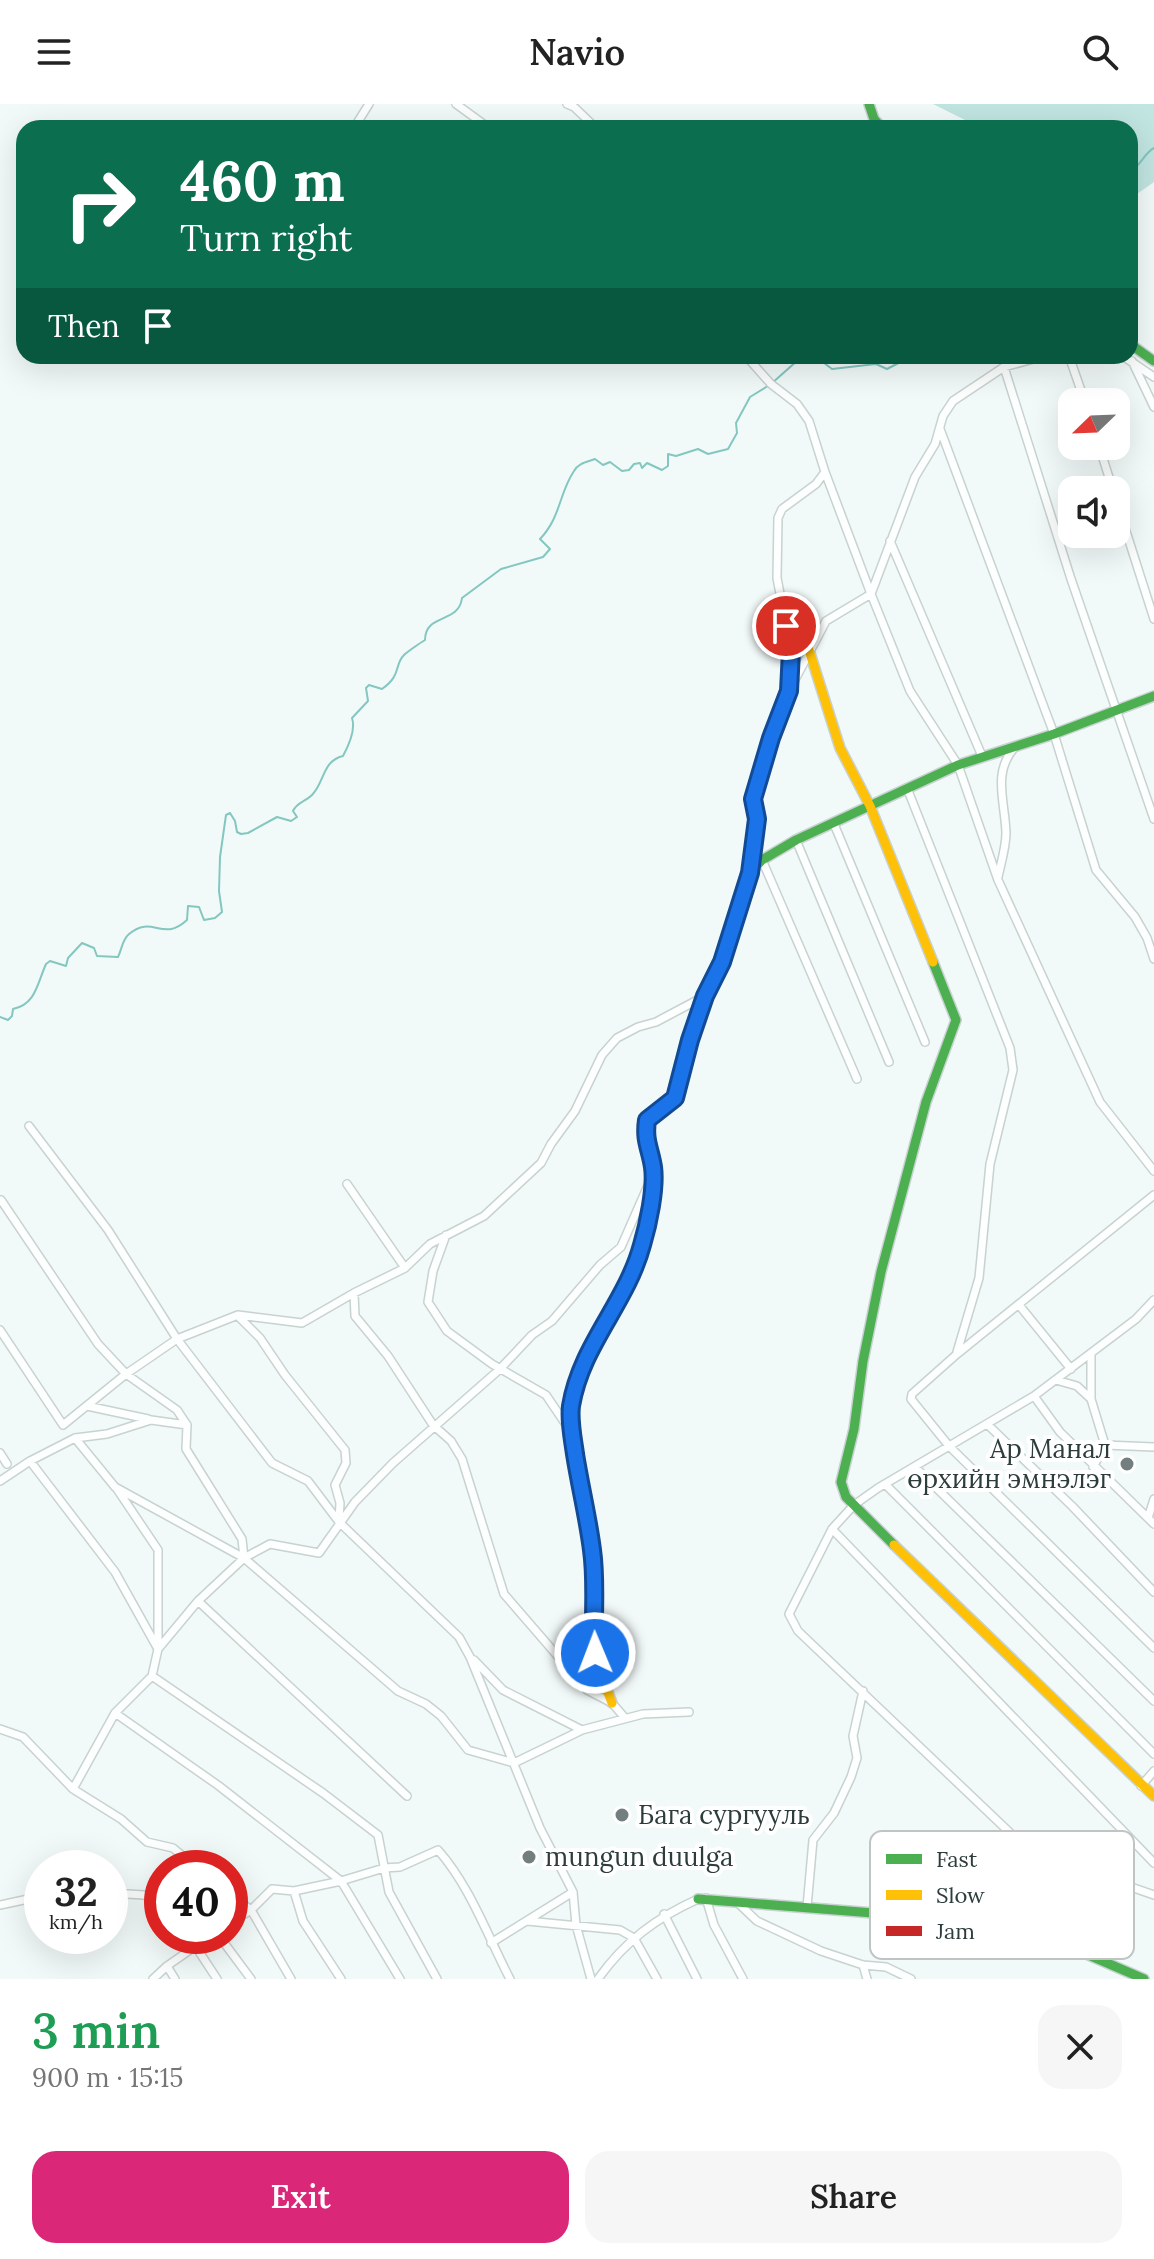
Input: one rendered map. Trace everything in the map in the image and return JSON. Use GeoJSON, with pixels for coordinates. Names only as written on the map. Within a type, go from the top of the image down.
{"type":"FeatureCollection","features":[{"type":"Feature","properties":{"kind":"main road"},"geometry":{"type":"LineString","coordinates":[[809,650],[840,748],[870,806],[956,1020],[926,1102],[881,1272],[863,1361],[854,1429],[841,1482],[846,1497],[1154,1796]]}},
{"type":"Feature","properties":{"kind":"main road"},"geometry":{"type":"LineString","coordinates":[[612,1703],[605,1690],[595,1653],[596,1584],[590,1530],[572,1434],[571,1408],[593,1341],[620,1299],[642,1245],[653,1182],[653,1166],[644,1137],[647,1120],[675,1098],[705,996],[722,962],[750,873],[762,860],[796,840],[958,765],[1054,734],[1154,696]]}},
{"type":"Feature","properties":{"kind":"main road"},"geometry":{"type":"LineString","coordinates":[[702,1898],[870,1913]]}},
{"type":"Feature","properties":{"kind":"main road"},"geometry":{"type":"LineString","coordinates":[[1099,1959],[1144,1979]]}},
{"type":"Feature","properties":{"kind":"street"},"geometry":{"type":"LineString","coordinates":[[456,104],[478,120]]}},
{"type":"Feature","properties":{"kind":"street"},"geometry":{"type":"LineString","coordinates":[[567,104],[588,120]]}},
{"type":"Feature","properties":{"kind":"street"},"geometry":{"type":"LineString","coordinates":[[753,364],[771,384],[797,404],[809,421],[825,472],[910,691],[958,765],[998,880],[1100,1102],[1154,1171]]}},
{"type":"Feature","properties":{"kind":"street"},"geometry":{"type":"LineString","coordinates":[[750,873],[757,819],[753,799],[771,738],[809,650],[826,621],[871,594],[915,477],[935,444],[947,408],[1004,367],[1015,364]]}},
{"type":"Feature","properties":{"kind":"street"},"geometry":{"type":"LineString","coordinates":[[1072,364],[1080,388]]}},
{"type":"Feature","properties":{"kind":"street"},"geometry":{"type":"LineString","coordinates":[[1133,364],[1154,407]]}},
{"type":"Feature","properties":{"kind":"street"},"geometry":{"type":"LineString","coordinates":[[1136,364],[1154,377]]}},
{"type":"Feature","properties":{"kind":"street"},"geometry":{"type":"LineString","coordinates":[[1004,367],[1071,579],[1154,819]]}},
{"type":"Feature","properties":{"kind":"street"},"geometry":{"type":"LineString","coordinates":[[940,429],[1054,734],[1096,870],[1135,917],[1154,959]]}},
{"type":"Feature","properties":{"kind":"street"},"geometry":{"type":"LineString","coordinates":[[789,691],[791,651],[777,578],[778,518],[782,509],[816,484],[825,472]]}},
{"type":"Feature","properties":{"kind":"street"},"geometry":{"type":"LineString","coordinates":[[890,540],[982,756]]}},
{"type":"Feature","properties":{"kind":"street"},"geometry":{"type":"LineString","coordinates":[[1130,544],[1154,619]]}},
{"type":"Feature","properties":{"kind":"street"},"geometry":{"type":"LineString","coordinates":[[998,880],[1006,835],[1001,776],[1004,759],[1017,745]]}},
{"type":"Feature","properties":{"kind":"street"},"geometry":{"type":"LineString","coordinates":[[1142,783],[1154,778]]}},
{"type":"Feature","properties":{"kind":"street"},"geometry":{"type":"LineString","coordinates":[[907,788],[1010,1048],[1013,1070],[990,1164],[979,1278],[957,1354]]}},
{"type":"Feature","properties":{"kind":"street"},"geometry":{"type":"LineString","coordinates":[[834,824],[925,1042]]}},
{"type":"Feature","properties":{"kind":"street"},"geometry":{"type":"LineString","coordinates":[[796,840],[889,1062]]}},
{"type":"Feature","properties":{"kind":"street"},"geometry":{"type":"LineString","coordinates":[[762,860],[857,1079]]}},
{"type":"Feature","properties":{"kind":"street"},"geometry":{"type":"LineString","coordinates":[[0,1330],[63,1425],[126,1374],[177,1339],[238,1315],[302,1323],[405,1268],[430,1244],[484,1216],[541,1163],[575,1111],[602,1055],[617,1038],[705,996]]}},
{"type":"Feature","properties":{"kind":"street"},"geometry":{"type":"LineString","coordinates":[[29,1126],[108,1230],[177,1339],[272,1463],[308,1481],[339,1522],[459,1637],[540,1828],[573,1892],[576,1925],[591,1979]]}},
{"type":"Feature","properties":{"kind":"street"},"geometry":{"type":"LineString","coordinates":[[158,1649],[198,1601],[244,1558],[270,1544],[319,1553],[355,1502],[433,1425],[500,1369],[532,1335],[552,1321],[600,1265],[621,1247],[649,1187],[653,1166]]}},
{"type":"Feature","properties":{"kind":"street"},"geometry":{"type":"LineString","coordinates":[[347,1184],[405,1268]]}},
{"type":"Feature","properties":{"kind":"street"},"geometry":{"type":"LineString","coordinates":[[1154,1195],[957,1354],[912,1394],[911,1399],[949,1446],[1154,1648]]}},
{"type":"Feature","properties":{"kind":"street"},"geometry":{"type":"LineString","coordinates":[[1,1200],[98,1344],[126,1374],[177,1410],[187,1425],[186,1449],[242,1539],[244,1558]]}},
{"type":"Feature","properties":{"kind":"street"},"geometry":{"type":"LineString","coordinates":[[446,1235],[433,1271],[428,1302],[447,1331],[500,1369],[546,1395],[572,1434]]}},
{"type":"Feature","properties":{"kind":"street"},"geometry":{"type":"LineString","coordinates":[[354,1293],[355,1316],[388,1356],[433,1425],[451,1441],[462,1459],[504,1594],[587,1690],[612,1703],[625,1718]]}},
{"type":"Feature","properties":{"kind":"street"},"geometry":{"type":"LineString","coordinates":[[1008,1831],[798,1631],[789,1614],[832,1529],[854,1505],[1034,1396],[1136,1319],[1154,1300]]}},
{"type":"Feature","properties":{"kind":"street"},"geometry":{"type":"LineString","coordinates":[[1019,1305],[1071,1369]]}},
{"type":"Feature","properties":{"kind":"street"},"geometry":{"type":"LineString","coordinates":[[238,1315],[260,1338],[285,1375],[345,1450],[346,1463],[335,1485],[340,1503],[339,1522]]}},
{"type":"Feature","properties":{"kind":"street"},"geometry":{"type":"LineString","coordinates":[[1091,1353],[1091,1399],[1105,1445],[1093,1467]]}},
{"type":"Feature","properties":{"kind":"street"},"geometry":{"type":"LineString","coordinates":[[1056,1380],[1077,1386],[1091,1399]]}},
{"type":"Feature","properties":{"kind":"street"},"geometry":{"type":"LineString","coordinates":[[1034,1396],[1060,1432],[1151,1521]]}},
{"type":"Feature","properties":{"kind":"street"},"geometry":{"type":"LineString","coordinates":[[87,1406],[187,1425]]}},
{"type":"Feature","properties":{"kind":"street"},"geometry":{"type":"LineString","coordinates":[[0,1481],[30,1461],[75,1438],[107,1434],[151,1420]]}},
{"type":"Feature","properties":{"kind":"street"},"geometry":{"type":"LineString","coordinates":[[987,1424],[1082,1516],[1154,1592]]}},
{"type":"Feature","properties":{"kind":"street"},"geometry":{"type":"LineString","coordinates":[[73,1789],[115,1713],[152,1676],[158,1649],[158,1550],[115,1487],[75,1438]]}},
{"type":"Feature","properties":{"kind":"street"},"geometry":{"type":"LineString","coordinates":[[1105,1445],[1154,1447]]}},
{"type":"Feature","properties":{"kind":"street"},"geometry":{"type":"LineString","coordinates":[[0,1453],[7,1464]]}},
{"type":"Feature","properties":{"kind":"street"},"geometry":{"type":"LineString","coordinates":[[30,1461],[115,1572],[158,1649]]}},
{"type":"Feature","properties":{"kind":"street"},"geometry":{"type":"LineString","coordinates":[[915,1467],[1154,1701]]}},
{"type":"Feature","properties":{"kind":"street"},"geometry":{"type":"LineString","coordinates":[[885,1484],[1154,1754]]}},
{"type":"Feature","properties":{"kind":"street"},"geometry":{"type":"LineString","coordinates":[[115,1487],[244,1558],[398,1691],[426,1704],[441,1716],[468,1750],[514,1763],[582,1730],[643,1714],[689,1712]]}},
{"type":"Feature","properties":{"kind":"street"},"geometry":{"type":"LineString","coordinates":[[1151,1521],[1154,1499]]}},
{"type":"Feature","properties":{"kind":"street"},"geometry":{"type":"LineString","coordinates":[[832,1529],[1123,1831]]}},
{"type":"Feature","properties":{"kind":"street"},"geometry":{"type":"LineString","coordinates":[[198,1601],[407,1796]]}},
{"type":"Feature","properties":{"kind":"street"},"geometry":{"type":"LineString","coordinates":[[470,1657],[503,1690],[582,1730]]}},
{"type":"Feature","properties":{"kind":"street"},"geometry":{"type":"LineString","coordinates":[[152,1676],[323,1793],[378,1835],[389,1892],[437,1979]]}},
{"type":"Feature","properties":{"kind":"street"},"geometry":{"type":"LineString","coordinates":[[807,1907],[813,1840],[834,1813],[857,1758],[853,1736],[863,1691]]}},
{"type":"Feature","properties":{"kind":"street"},"geometry":{"type":"LineString","coordinates":[[115,1713],[219,1786],[341,1881],[400,1979]]}},
{"type":"Feature","properties":{"kind":"street"},"geometry":{"type":"LineString","coordinates":[[0,1729],[23,1737],[73,1789],[121,1819],[147,1842],[175,1850]]}},
{"type":"Feature","properties":{"kind":"street"},"geometry":{"type":"LineString","coordinates":[[1141,1786],[1154,1771]]}},
{"type":"Feature","properties":{"kind":"street"},"geometry":{"type":"LineString","coordinates":[[1134,1842],[1154,1863]]}},
{"type":"Feature","properties":{"kind":"street"},"geometry":{"type":"LineString","coordinates":[[248,1912],[272,1889],[294,1891],[341,1881],[384,1868],[411,1864],[438,1850],[471,1901],[510,1979]]}},
{"type":"Feature","properties":{"kind":"street"},"geometry":{"type":"LineString","coordinates":[[1134,1888],[1154,1895]]}},
{"type":"Feature","properties":{"kind":"street"},"geometry":{"type":"LineString","coordinates":[[294,1891],[303,1921],[341,1979]]}},
{"type":"Feature","properties":{"kind":"street"},"geometry":{"type":"LineString","coordinates":[[491,1943],[573,1892]]}},
{"type":"Feature","properties":{"kind":"street"},"geometry":{"type":"LineString","coordinates":[[598,1979],[634,1938],[664,1914],[702,1898],[743,1979]]}},
{"type":"Feature","properties":{"kind":"street"},"geometry":{"type":"LineString","coordinates":[[0,1905],[24,1900]]}},
{"type":"Feature","properties":{"kind":"street"},"geometry":{"type":"LineString","coordinates":[[736,1900],[757,1921],[821,1951],[863,1965],[886,1967],[911,1979]]}},
{"type":"Feature","properties":{"kind":"street"},"geometry":{"type":"LineString","coordinates":[[248,1908],[291,1979]]}},
{"type":"Feature","properties":{"kind":"street"},"geometry":{"type":"LineString","coordinates":[[664,1914],[697,1979]]}},
{"type":"Feature","properties":{"kind":"street"},"geometry":{"type":"LineString","coordinates":[[527,1921],[620,1930],[634,1938],[657,1979]]}},
{"type":"Feature","properties":{"kind":"street"},"geometry":{"type":"LineString","coordinates":[[153,1979],[185,1954]]}},
{"type":"Feature","properties":{"kind":"street"},"geometry":{"type":"LineString","coordinates":[[201,1954],[217,1979]]}},
{"type":"Feature","properties":{"kind":"street"},"geometry":{"type":"LineString","coordinates":[[232,1954],[251,1979]]}},
{"type":"Feature","properties":{"kind":"street"},"geometry":{"type":"LineString","coordinates":[[863,1965],[867,1979]]}},
{"type":"Feature","properties":{"kind":"street"},"geometry":{"type":"LineString","coordinates":[[167,1966],[175,1979]]}},
{"type":"Feature","properties":{"kind":"shaded area"},"geometry":{"type":"Polygon","coordinates":[[[933,104],[1154,104],[1154,182],[1138,193],[1138,120],[965,120],[933,104]]]}},
{"type":"Feature","properties":{"kind":"waterway"},"geometry":{"type":"LineString","coordinates":[[1138,165],[1154,148]]}},
{"type":"Feature","properties":{"kind":"waterway"},"geometry":{"type":"LineString","coordinates":[[0,1017],[8,1020],[13,1009],[27,1003],[38,986],[46,964],[50,961],[66,966],[68,958],[82,943],[94,948],[97,956],[118,957],[129,934],[145,927],[171,929],[178,926],[187,920],[188,906],[199,907],[204,920],[215,918],[222,912],[220,857],[226,815],[230,813],[237,832],[241,834],[277,817],[291,821],[297,817],[293,811],[295,808],[316,790],[331,762],[343,756],[350,742],[352,718],[368,701],[366,688],[369,685],[382,689],[388,684],[404,655],[425,640],[430,626],[455,612],[462,598],[501,569],[543,557],[550,549],[540,539],[552,522],[569,479],[580,464],[595,459],[603,465],[610,462],[622,471],[640,463],[642,468],[647,463],[662,470],[668,466],[668,454],[676,456],[698,449],[708,454],[728,449],[737,433],[736,423],[750,397],[794,364]]}},
{"type":"Feature","properties":{"kind":"waterway"},"geometry":{"type":"LineString","coordinates":[[826,364],[832,369],[876,364]]}},
{"type":"Feature","properties":{"kind":"waterway"},"geometry":{"type":"LineString","coordinates":[[876,364],[887,369],[897,364]]}},
{"type":"Feature","properties":{"kind":"traffic: fast"},"geometry":{"type":"LineString","coordinates":[[869,104],[875,120]]}},
{"type":"Feature","properties":{"kind":"traffic: fast"},"geometry":{"type":"LineString","coordinates":[[1138,350],[1154,361]]}},
{"type":"Feature","properties":{"kind":"traffic: fast"},"geometry":{"type":"LineString","coordinates":[[686,1057],[705,996],[722,962],[750,873],[762,860],[796,840],[958,765],[1054,734],[1154,696]]}},
{"type":"Feature","properties":{"kind":"traffic: fast"},"geometry":{"type":"LineString","coordinates":[[894,1545],[846,1497],[841,1482],[854,1429],[863,1361],[881,1272],[926,1102],[956,1020],[933,962]]}},
{"type":"Feature","properties":{"kind":"traffic: fast"},"geometry":{"type":"LineString","coordinates":[[698,1899],[870,1913]]}},
{"type":"Feature","properties":{"kind":"traffic: fast"},"geometry":{"type":"LineString","coordinates":[[1098,1959],[1144,1979]]}},
{"type":"Feature","properties":{"kind":"traffic: slow"},"geometry":{"type":"LineString","coordinates":[[809,650],[840,748],[870,806],[933,962]]}},
{"type":"Feature","properties":{"kind":"traffic: slow"},"geometry":{"type":"LineString","coordinates":[[612,1703],[598,1647],[593,1552],[572,1430],[580,1374],[628,1285]]}},
{"type":"Feature","properties":{"kind":"traffic: slow"},"geometry":{"type":"LineString","coordinates":[[894,1545],[1154,1796]]}},
{"type":"Feature","properties":{"kind":"traffic: jam"},"geometry":{"type":"LineString","coordinates":[[628,1285],[643,1245],[652,1203],[654,1175],[647,1120],[675,1098],[686,1057]]}},
{"type":"Feature","properties":{"kind":"place","name":"Ар Манал өрхийн эмнэлэг"},"geometry":{"type":"Point","coordinates":[1127,1464]}},
{"type":"Feature","properties":{"kind":"place","name":"Бага сургууль"},"geometry":{"type":"Point","coordinates":[622,1815]}},
{"type":"Feature","properties":{"kind":"place","name":"mungun duulga"},"geometry":{"type":"Point","coordinates":[529,1857]}},
{"type":"Feature","properties":{"kind":"route"},"geometry":{"type":"LineString","coordinates":[[595,1653],[596,1584],[590,1530],[572,1434],[571,1408],[593,1341],[620,1299],[642,1245],[653,1182],[653,1166],[644,1137],[647,1120],[675,1098],[690,1040],[705,996],[722,962],[750,873],[757,819],[753,799],[789,691],[791,651],[786,626]]}}]}
